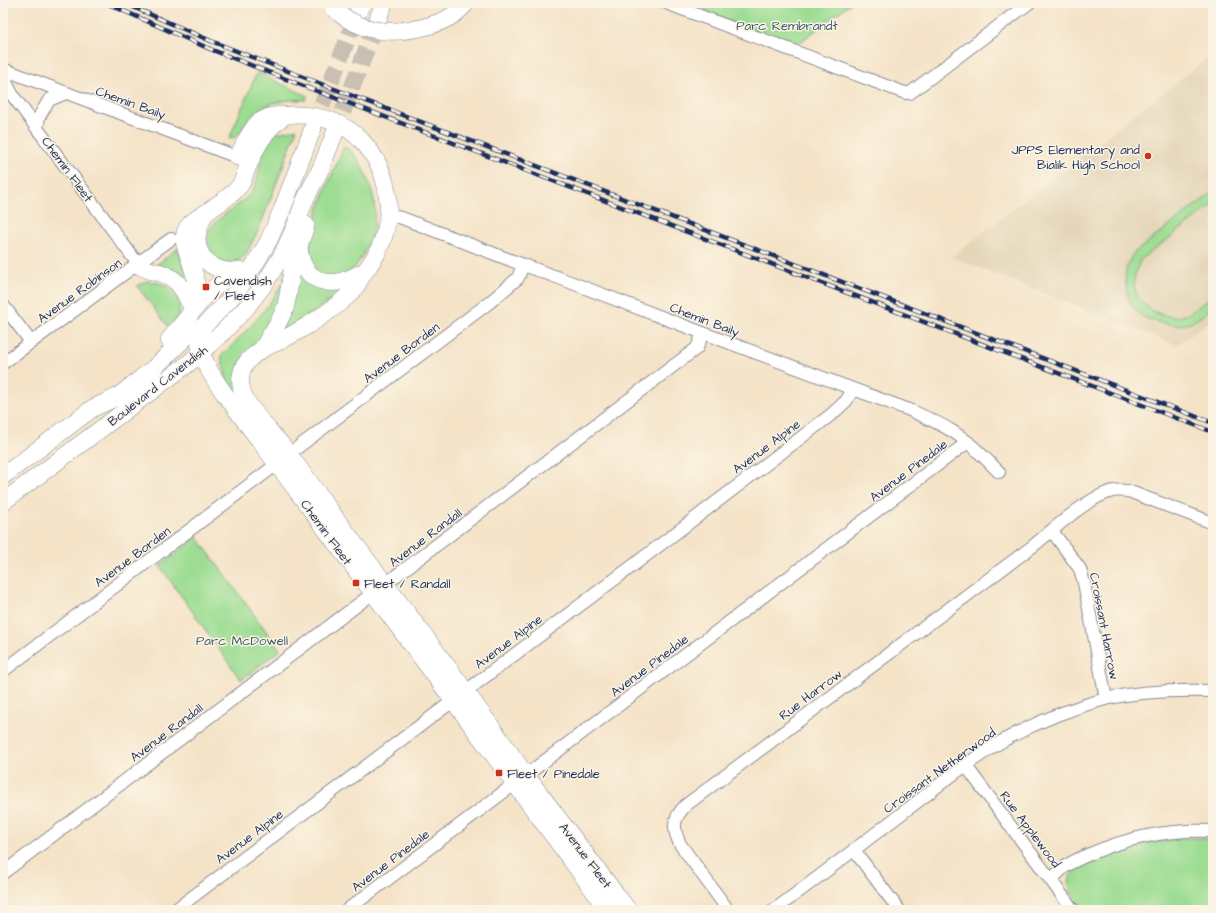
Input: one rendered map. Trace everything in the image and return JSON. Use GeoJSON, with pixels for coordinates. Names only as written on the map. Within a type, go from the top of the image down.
{"type":"FeatureCollection","features":[{"type":"Feature","properties":{"kind":"main road"},"geometry":{"type":"LineString","coordinates":[[378,19],[384,3]]}},
{"type":"Feature","properties":{"kind":"main road"},"geometry":{"type":"LineString","coordinates":[[331,6],[346,18],[364,27],[384,32],[422,27],[445,20],[458,12],[466,3]]}},
{"type":"Feature","properties":{"kind":"main road"},"geometry":{"type":"LineString","coordinates":[[193,310],[196,288],[195,276],[193,266],[184,244],[184,238],[189,224],[231,194],[238,187],[243,180],[244,160],[280,119],[289,115],[304,114],[326,118],[346,128],[362,141],[372,154],[381,172],[388,199],[387,224],[381,245],[359,284],[352,292],[297,332],[262,349]]}},
{"type":"Feature","properties":{"kind":"main road","name":"Boulevard Cavendish"},"geometry":{"type":"LineString","coordinates":[[3,476],[93,408],[117,397],[154,368],[191,332],[204,326],[235,293],[269,240],[313,128]]}},
{"type":"Feature","properties":{"kind":"main road","name":"Boulevard Cavendish"},"geometry":{"type":"LineString","coordinates":[[3,502],[186,365],[202,352],[242,313],[272,274],[321,168],[334,135]]}},
{"type":"Feature","properties":{"kind":"main road"},"geometry":{"type":"LineString","coordinates":[[262,349],[285,309],[293,265],[313,205],[321,168]]}},
{"type":"Feature","properties":{"kind":"main road"},"geometry":{"type":"LineString","coordinates":[[204,214],[198,236],[198,245],[201,255],[207,262],[216,268],[226,271],[234,271],[255,264]]}},
{"type":"Feature","properties":{"kind":"main road"},"geometry":{"type":"LineString","coordinates":[[298,248],[308,273],[321,281],[337,283],[365,271]]}},
{"type":"Feature","properties":{"kind":"main road"},"geometry":{"type":"LineString","coordinates":[[138,264],[145,269],[165,275],[177,282],[186,293],[193,310]]}},
{"type":"Feature","properties":{"kind":"main road"},"geometry":{"type":"LineString","coordinates":[[93,408],[111,388],[140,367],[165,344],[209,292],[234,271]]}},
{"type":"Feature","properties":{"kind":"main road","name":"Chemin Fleet"},"geometry":{"type":"LineString","coordinates":[[204,326],[200,331],[199,338],[202,352],[217,384],[283,459]]}},
{"type":"Feature","properties":{"kind":"main road","name":"Chemin Fleet"},"geometry":{"type":"LineString","coordinates":[[262,349],[250,358],[244,366],[240,379],[244,397],[283,459],[459,695],[552,823]]}},
{"type":"Feature","properties":{"kind":"main road","name":"Avenue Fleet"},"geometry":{"type":"LineString","coordinates":[[552,823],[608,910]]}},
{"type":"Feature","properties":{"kind":"main road","name":"Avenue Fleet"},"geometry":{"type":"LineString","coordinates":[[552,823],[628,910]]}},
{"type":"Feature","properties":{"kind":"street"},"geometry":{"type":"LineString","coordinates":[[666,3],[905,93],[910,93],[1029,3]]}},
{"type":"Feature","properties":{"kind":"street","name":"Chemin Baily"},"geometry":{"type":"LineString","coordinates":[[4,70],[244,160]]}},
{"type":"Feature","properties":{"kind":"street","name":"Chemin Fleet"},"geometry":{"type":"LineString","coordinates":[[4,70],[13,96],[138,264]]}},
{"type":"Feature","properties":{"kind":"street"},"geometry":{"type":"LineString","coordinates":[[38,128],[40,117],[49,100],[66,93]]}},
{"type":"Feature","properties":{"kind":"street","name":"Chemin Baily"},"geometry":{"type":"LineString","coordinates":[[388,215],[402,218],[853,390],[912,411],[952,431],[968,442],[999,472]]}},
{"type":"Feature","properties":{"kind":"street","name":"Avenue Robinson"},"geometry":{"type":"LineString","coordinates":[[3,363],[171,239]]}},
{"type":"Feature","properties":{"kind":"street","name":"Avenue Borden"},"geometry":{"type":"LineString","coordinates":[[3,671],[490,302],[518,278],[524,265]]}},
{"type":"Feature","properties":{"kind":"street"},"geometry":{"type":"LineString","coordinates":[[3,305],[31,342]]}},
{"type":"Feature","properties":{"kind":"street","name":"Avenue Randall"},"geometry":{"type":"LineString","coordinates":[[3,873],[697,348],[703,333]]}},
{"type":"Feature","properties":{"kind":"street","name":"Avenue Alpine"},"geometry":{"type":"LineString","coordinates":[[175,910],[832,414],[846,401],[853,390]]}},
{"type":"Feature","properties":{"kind":"street","name":"Avenue Pinedale"},"geometry":{"type":"LineString","coordinates":[[347,910],[968,442]]}},
{"type":"Feature","properties":{"kind":"street"},"geometry":{"type":"LineString","coordinates":[[1052,531],[1079,509],[1100,495],[1114,490],[1128,491],[1213,523]]}},
{"type":"Feature","properties":{"kind":"street","name":"Croissant Harrow"},"geometry":{"type":"LineString","coordinates":[[1052,531],[1080,569],[1106,699]]}},
{"type":"Feature","properties":{"kind":"street","name":"Rue Harrow"},"geometry":{"type":"LineString","coordinates":[[728,910],[680,844],[676,836],[674,830],[675,823],[680,811],[1052,531]]}},
{"type":"Feature","properties":{"kind":"street","name":"Croissant Netherwood"},"geometry":{"type":"LineString","coordinates":[[774,910],[998,743],[1038,723],[1106,699],[1154,692],[1185,690],[1213,691]]}},
{"type":"Feature","properties":{"kind":"street","name":"Rue Applewood"},"geometry":{"type":"LineString","coordinates":[[966,766],[1073,910]]}},
{"type":"Feature","properties":{"kind":"street"},"geometry":{"type":"LineString","coordinates":[[1052,880],[1063,868],[1080,858],[1123,841],[1159,833],[1213,831]]}},
{"type":"Feature","properties":{"kind":"street"},"geometry":{"type":"LineString","coordinates":[[854,850],[899,910]]}},
{"type":"Feature","properties":{"kind":"shaded area","name":"JPPS Elementary and Bialik High School"},"geometry":{"type":"Polygon","coordinates":[[[1213,54],[1213,318],[1177,345],[952,257],[1213,54]]]}},
{"type":"Feature","properties":{"kind":"green space","name":"Parc Rembrandt"},"geometry":{"type":"Polygon","coordinates":[[[683,3],[851,3],[790,50],[722,24],[683,3]]]}},
{"type":"Feature","properties":{"kind":"green space"},"geometry":{"type":"Polygon","coordinates":[[[257,72],[307,96],[306,100],[282,101],[267,105],[248,120],[236,136],[229,139],[257,72]]]}},
{"type":"Feature","properties":{"kind":"green space"},"geometry":{"type":"Polygon","coordinates":[[[297,129],[259,229],[246,254],[239,260],[232,263],[219,261],[211,254],[206,245],[207,235],[210,229],[252,191],[258,177],[262,154],[268,141],[276,134],[297,129]]]}},
{"type":"Feature","properties":{"kind":"green space"},"geometry":{"type":"Polygon","coordinates":[[[344,146],[360,162],[370,186],[375,206],[374,226],[362,257],[352,270],[343,276],[324,278],[312,264],[310,253],[311,239],[320,205],[344,146]]]}},
{"type":"Feature","properties":{"kind":"green space"},"geometry":{"type":"Polygon","coordinates":[[[1213,192],[1213,205],[1141,259],[1135,273],[1134,285],[1142,302],[1154,312],[1162,315],[1177,316],[1188,314],[1213,295],[1213,307],[1196,320],[1183,325],[1173,325],[1148,319],[1142,316],[1133,307],[1127,293],[1126,274],[1127,266],[1131,258],[1134,253],[1213,192]]]}},
{"type":"Feature","properties":{"kind":"green space"},"geometry":{"type":"Polygon","coordinates":[[[178,248],[191,290],[153,268],[178,248]]]}},
{"type":"Feature","properties":{"kind":"green space"},"geometry":{"type":"Polygon","coordinates":[[[300,271],[345,288],[327,303],[282,333],[300,271]]]}},
{"type":"Feature","properties":{"kind":"green space"},"geometry":{"type":"Polygon","coordinates":[[[147,281],[168,287],[178,299],[179,314],[170,329],[137,286],[147,281]]]}},
{"type":"Feature","properties":{"kind":"green space"},"geometry":{"type":"Polygon","coordinates":[[[282,284],[283,299],[259,343],[240,400],[228,385],[221,356],[254,322],[269,304],[282,284]]]}},
{"type":"Feature","properties":{"kind":"green space","name":"Parc McDowell"},"geometry":{"type":"Polygon","coordinates":[[[197,537],[280,650],[241,680],[160,566],[197,537]]]}},
{"type":"Feature","properties":{"kind":"green space"},"geometry":{"type":"Polygon","coordinates":[[[1186,838],[1213,839],[1213,910],[1083,910],[1070,890],[1069,880],[1073,873],[1096,859],[1142,844],[1186,838]]]}},
{"type":"Feature","properties":{"kind":"tunnel"},"geometry":{"type":"LineString","coordinates":[[313,128],[358,12]]}},
{"type":"Feature","properties":{"kind":"tunnel"},"geometry":{"type":"LineString","coordinates":[[334,135],[378,19]]}},
{"type":"Feature","properties":{"kind":"railway"},"geometry":{"type":"LineString","coordinates":[[106,3],[210,49],[301,85],[1213,432]]}},
{"type":"Feature","properties":{"kind":"railway"},"geometry":{"type":"LineString","coordinates":[[124,3],[211,41],[303,77],[1213,423]]}},
{"type":"Feature","properties":{"kind":"place","name":"JPPS Elementary and Bialik High School"},"geometry":{"type":"Point","coordinates":[1148,156]}},
{"type":"Feature","properties":{"kind":"place","name":"Cavendish / Fleet"},"geometry":{"type":"Point","coordinates":[206,287]}},
{"type":"Feature","properties":{"kind":"place","name":"Fleet / Randall"},"geometry":{"type":"Point","coordinates":[356,583]}},
{"type":"Feature","properties":{"kind":"place","name":"Fleet / Pinedale"},"geometry":{"type":"Point","coordinates":[499,773]}}]}
